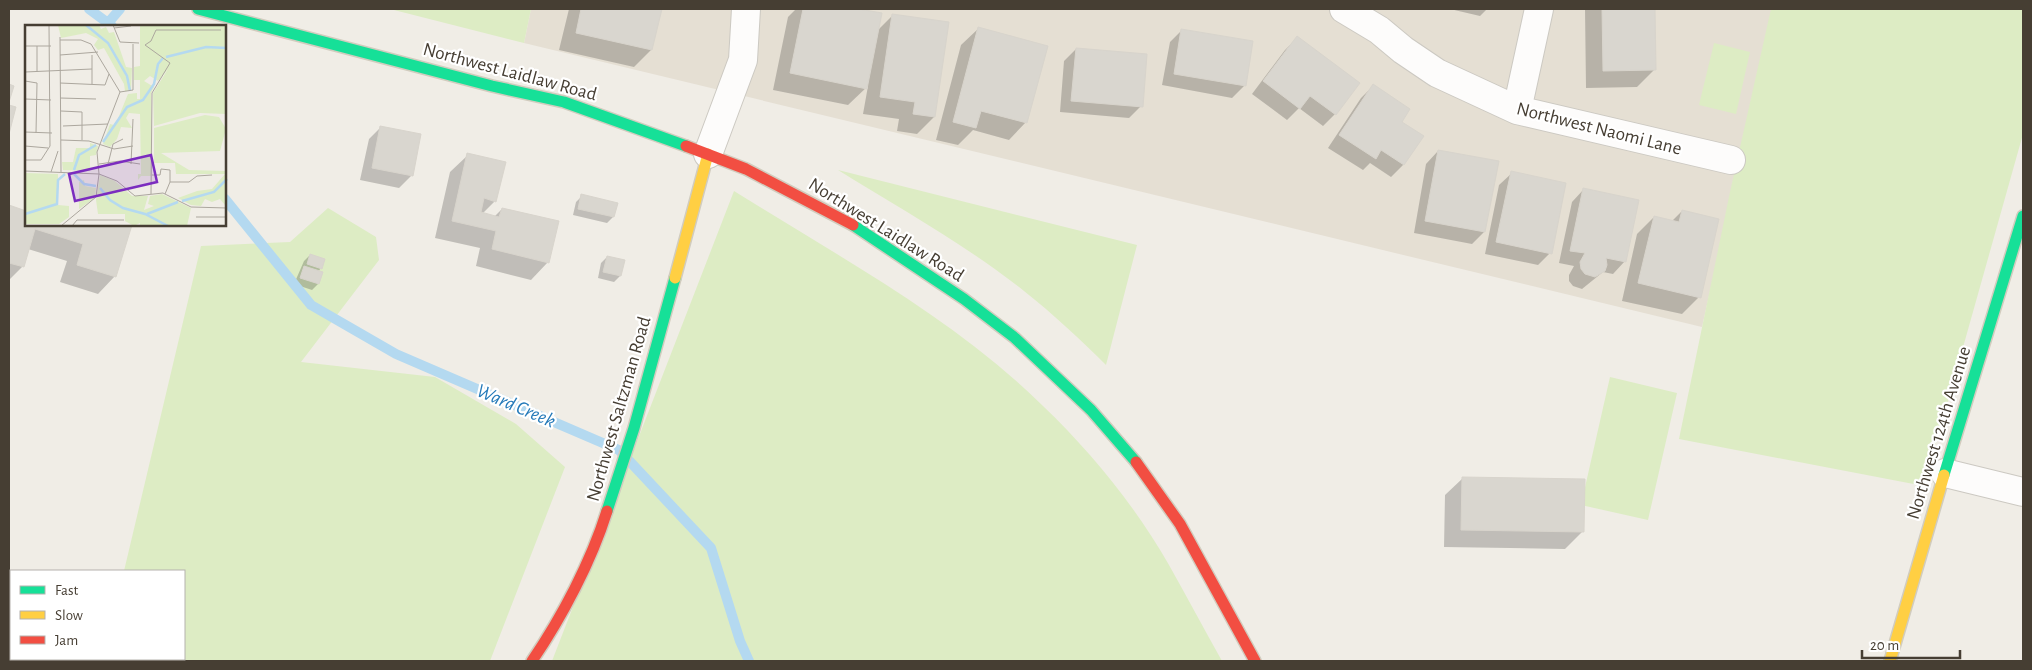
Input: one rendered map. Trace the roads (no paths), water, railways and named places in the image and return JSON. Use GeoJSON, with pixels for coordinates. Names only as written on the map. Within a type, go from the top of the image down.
{"type":"FeatureCollection","features":[{"type":"Feature","properties":{"kind":"street","name":"Northwest Laidlaw Road"},"geometry":{"type":"LineString","coordinates":[[198,9],[492,86],[564,102],[629,124],[746,169],[841,218],[964,298],[1015,338],[1091,410],[1142,469],[1180,524],[1255,661]]}},
{"type":"Feature","properties":{"kind":"street"},"geometry":{"type":"LineString","coordinates":[[708,154],[743,60],[746,9]]}},
{"type":"Feature","properties":{"kind":"street","name":"Northwest Naomi Lane"},"geometry":{"type":"LineString","coordinates":[[1344,9],[1378,30],[1437,73],[1517,110],[1732,160]]}},
{"type":"Feature","properties":{"kind":"street"},"geometry":{"type":"LineString","coordinates":[[1517,110],[1539,9]]}},
{"type":"Feature","properties":{"kind":"street","name":"Northwest Saltzman Road"},"geometry":{"type":"LineString","coordinates":[[532,661],[555,627],[590,558],[618,482],[708,154]]}},
{"type":"Feature","properties":{"kind":"street","name":"Northwest 124th Avenue"},"geometry":{"type":"LineString","coordinates":[[1890,661],[2023,216]]}},
{"type":"Feature","properties":{"kind":"street"},"geometry":{"type":"LineString","coordinates":[[1945,473],[2023,492]]}},
{"type":"Feature","properties":{"kind":"waterway"},"geometry":{"type":"LineString","coordinates":[[89,9],[111,25]]}},
{"type":"Feature","properties":{"kind":"waterway"},"geometry":{"type":"LineString","coordinates":[[108,23],[120,9]]}},
{"type":"Feature","properties":{"kind":"waterway","name":"Ward Creek"},"geometry":{"type":"LineString","coordinates":[[226,200],[311,305],[396,354],[619,450],[711,548],[740,641],[749,661]]}}]}
